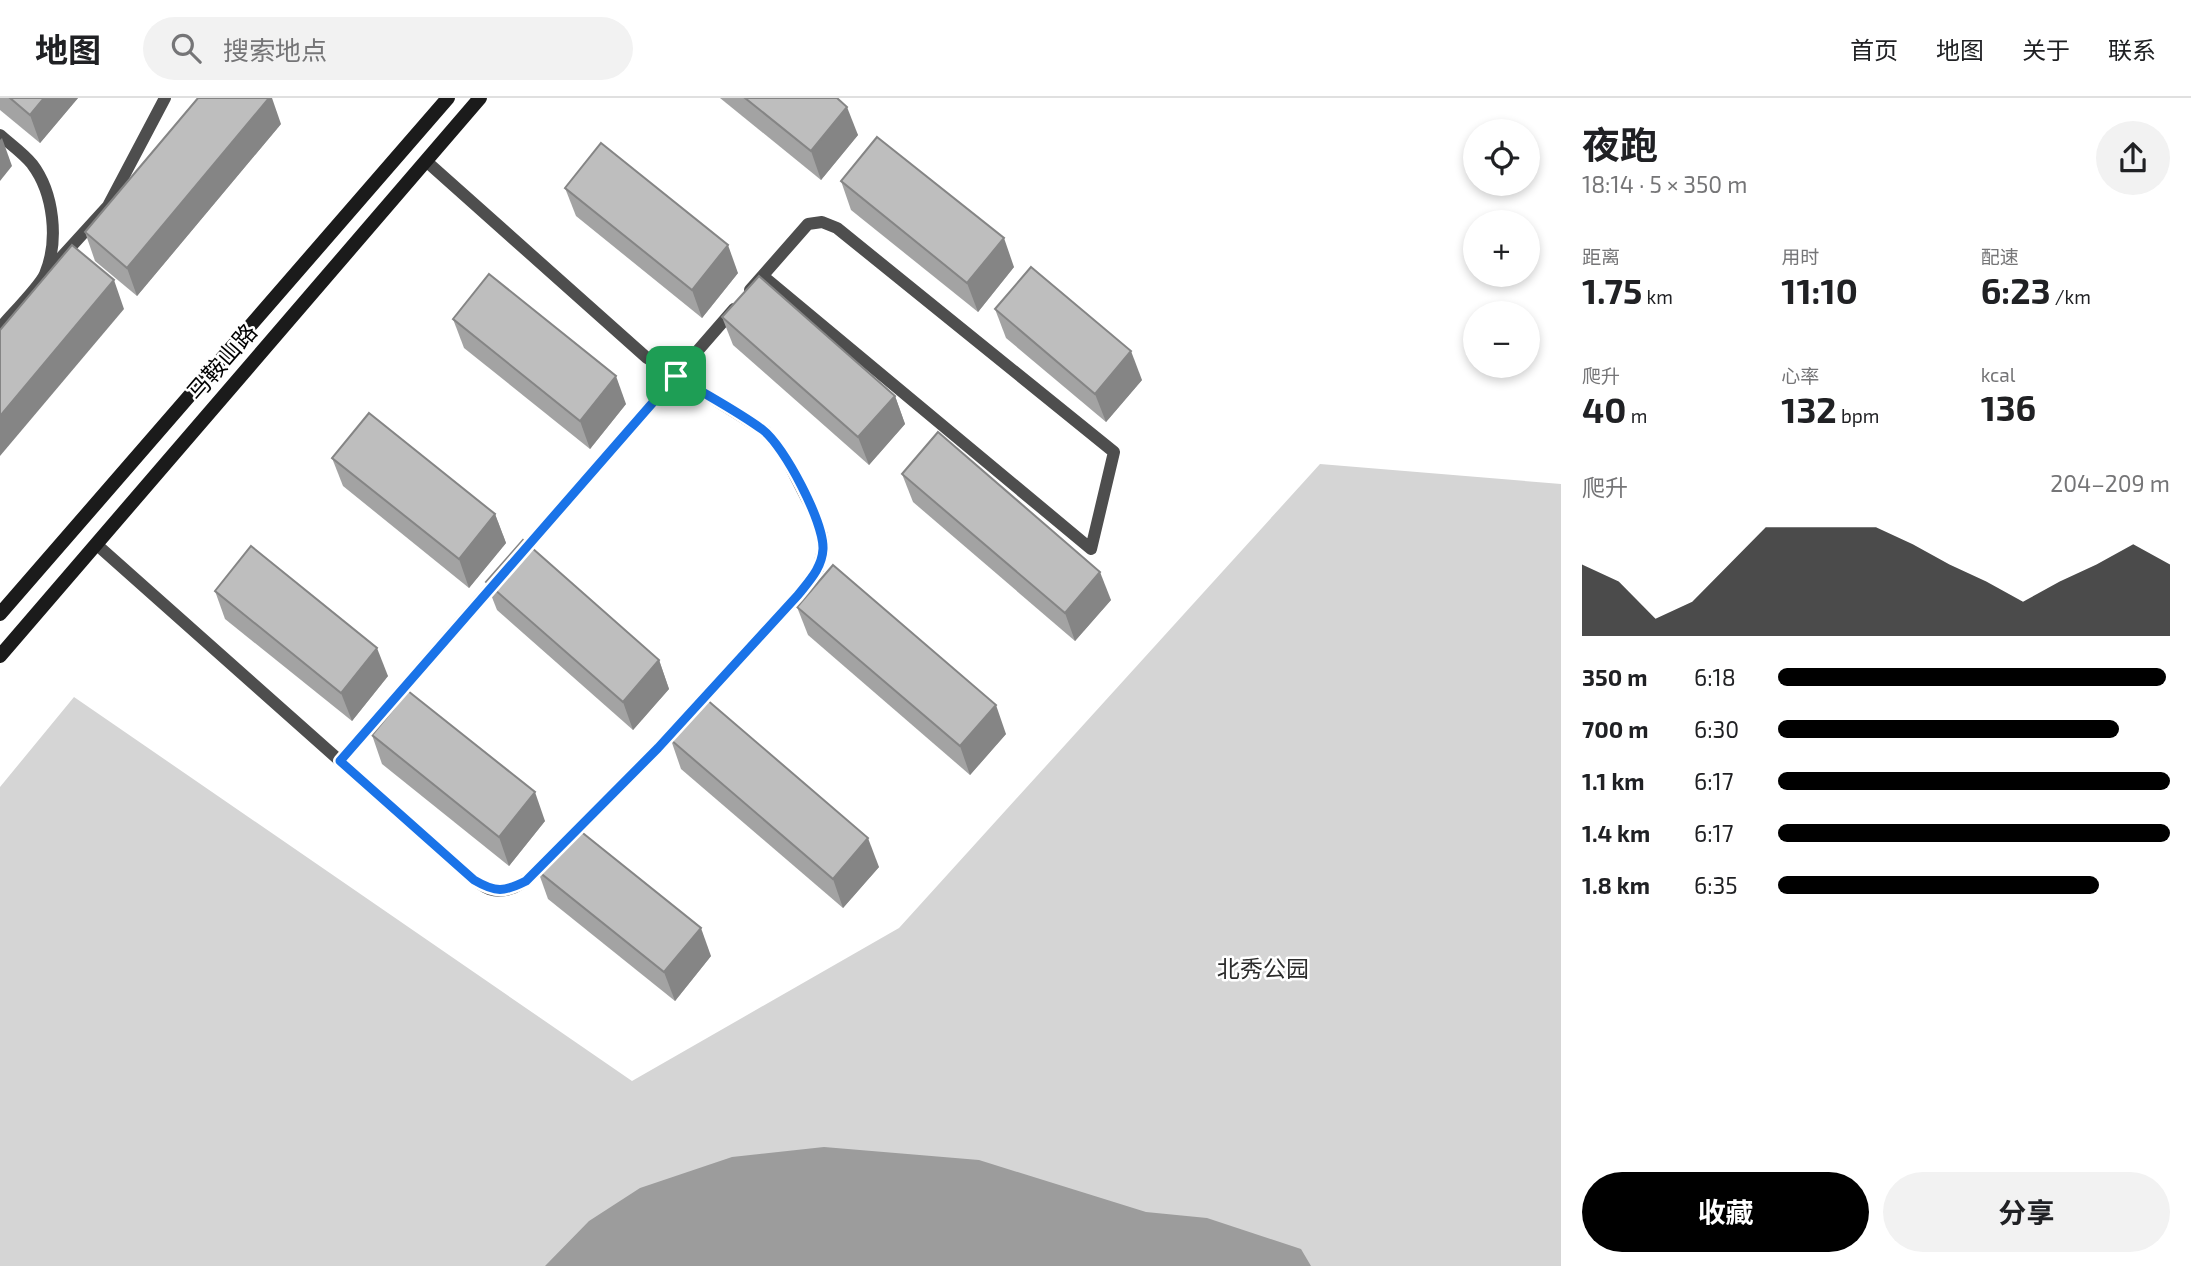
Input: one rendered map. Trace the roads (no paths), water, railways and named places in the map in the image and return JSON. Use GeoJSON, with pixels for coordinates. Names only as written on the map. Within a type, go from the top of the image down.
{"type":"FeatureCollection","features":[{"type":"Feature","properties":{"kind":"main road","name":"马鞍山路"},"geometry":{"type":"LineString","coordinates":[[0,614],[448,98]]}},
{"type":"Feature","properties":{"kind":"main road","name":"马鞍山路"},"geometry":{"type":"LineString","coordinates":[[0,656],[480,98]]}},
{"type":"Feature","properties":{"kind":"lane"},"geometry":{"type":"LineString","coordinates":[[0,328],[44,275],[108,206],[165,98]]}},
{"type":"Feature","properties":{"kind":"lane"},"geometry":{"type":"LineString","coordinates":[[0,135],[32,164],[46,188],[51,214],[51,247],[44,275]]}},
{"type":"Feature","properties":{"kind":"lane"},"geometry":{"type":"LineString","coordinates":[[96,544],[474,880],[490,889],[507,890],[526,881],[649,758],[798,595],[818,569],[822,543],[813,511],[785,456],[765,431],[647,358],[426,161]]}},
{"type":"Feature","properties":{"kind":"lane"},"geometry":{"type":"LineString","coordinates":[[340,761],[808,224],[822,222],[837,228],[1114,452],[1091,549],[763,276]]}},
{"type":"Feature","properties":{"kind":"park label","name":"北秀公园"},"geometry":{"type":"Point","coordinates":[1263,969]}}]}
